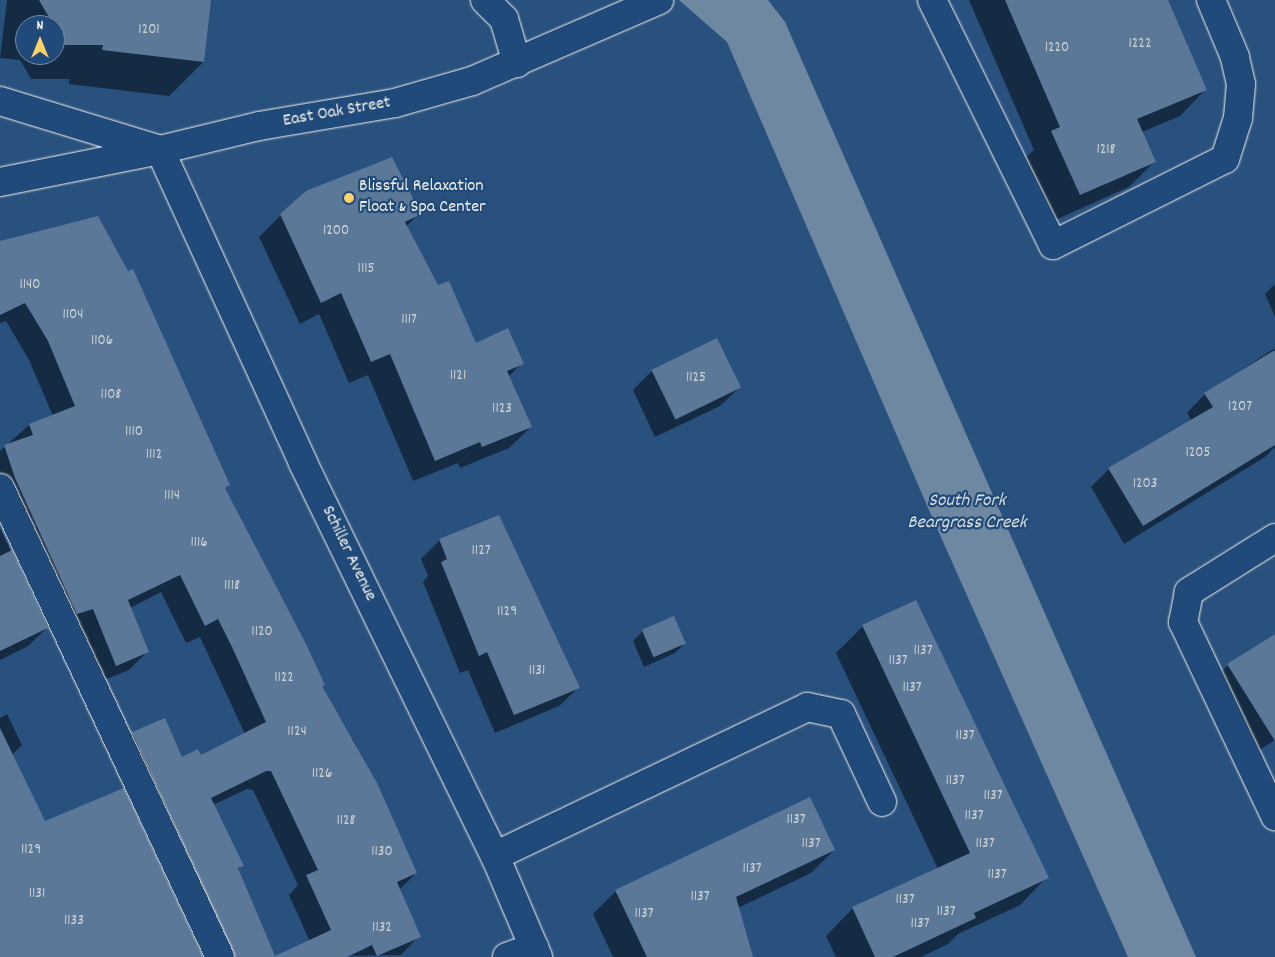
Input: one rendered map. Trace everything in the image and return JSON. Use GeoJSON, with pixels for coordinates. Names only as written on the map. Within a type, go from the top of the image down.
{"type":"FeatureCollection","features":[{"type":"Feature","properties":{"kind":"street"},"geometry":{"type":"LineString","coordinates":[[485,0],[504,19],[517,63]]}},
{"type":"Feature","properties":{"kind":"street","name":"East Oak Street"},"geometry":{"type":"LineString","coordinates":[[0,182],[160,150],[260,126],[395,103],[472,81],[659,0]]}},
{"type":"Feature","properties":{"kind":"street"},"geometry":{"type":"LineString","coordinates":[[932,0],[1053,245],[1225,159],[1238,118],[1241,84],[1235,57],[1211,0]]}},
{"type":"Feature","properties":{"kind":"street"},"geometry":{"type":"LineString","coordinates":[[0,101],[160,150]]}},
{"type":"Feature","properties":{"kind":"street","name":"Schiller Avenue"},"geometry":{"type":"LineString","coordinates":[[160,150],[303,463],[495,856],[536,952]]}},
{"type":"Feature","properties":{"kind":"street"},"geometry":{"type":"LineString","coordinates":[[0,488],[220,957]]}},
{"type":"Feature","properties":{"kind":"street"},"geometry":{"type":"LineString","coordinates":[[1275,538],[1189,592],[1183,622],[1275,816]]}},
{"type":"Feature","properties":{"kind":"street"},"geometry":{"type":"LineString","coordinates":[[495,856],[807,707],[841,714],[882,802]]}},
{"type":"Feature","properties":{"kind":"street"},"geometry":{"type":"LineString","coordinates":[[507,957],[536,952]]}},
{"type":"Feature","properties":{"kind":"water","name":"South Fork Beargrass Creek"},"geometry":{"type":"Polygon","coordinates":[[[679,0],[768,0],[785,22],[1196,957],[1128,957],[932,517],[727,42],[679,0]]]}},
{"type":"Feature","properties":{"kind":"building"},"geometry":{"type":"Polygon","coordinates":[[[39,0],[211,0],[204,62],[102,50],[103,45],[65,45],[65,15],[48,15],[39,0]]]}},
{"type":"Feature","properties":{"kind":"building"},"geometry":{"type":"Polygon","coordinates":[[[1005,0],[1168,0],[1207,90],[1137,119],[1156,162],[1080,195],[1051,131],[1060,127],[1005,0]]]}},
{"type":"Feature","properties":{"kind":"building"},"geometry":{"type":"Polygon","coordinates":[[[392,157],[421,214],[405,222],[438,285],[449,281],[476,343],[508,328],[524,364],[507,371],[532,427],[482,447],[480,442],[435,461],[390,354],[371,362],[341,293],[321,303],[280,214],[306,191],[392,157]]]}},
{"type":"Feature","properties":{"kind":"building"},"geometry":{"type":"Polygon","coordinates":[[[98,216],[128,271],[133,269],[230,485],[225,488],[306,644],[325,685],[322,686],[377,783],[417,873],[397,882],[421,937],[377,956],[372,945],[347,957],[235,957],[132,732],[165,718],[182,757],[198,749],[201,755],[266,722],[218,619],[205,626],[180,575],[128,600],[149,652],[116,666],[93,609],[77,614],[15,478],[4,445],[33,435],[29,424],[75,406],[48,341],[25,303],[0,315],[0,241],[98,216]],[[266,771],[211,798],[244,866],[238,868],[275,956],[331,930],[306,875],[318,870],[271,771],[266,771]]]}},
{"type":"Feature","properties":{"kind":"building"},"geometry":{"type":"Polygon","coordinates":[[[717,338],[741,387],[675,419],[651,370],[717,338]]]}},
{"type":"Feature","properties":{"kind":"building"},"geometry":{"type":"Polygon","coordinates":[[[1275,350],[1275,445],[1143,526],[1108,468],[1213,407],[1204,393],[1275,350]]]}},
{"type":"Feature","properties":{"kind":"building"},"geometry":{"type":"Polygon","coordinates":[[[499,515],[580,688],[514,715],[487,652],[479,656],[441,562],[447,559],[439,539],[499,515]]]}},
{"type":"Feature","properties":{"kind":"building"},"geometry":{"type":"Polygon","coordinates":[[[12,550],[48,628],[0,651],[0,556],[12,550]]]}},
{"type":"Feature","properties":{"kind":"building"},"geometry":{"type":"Polygon","coordinates":[[[916,600],[1049,878],[974,913],[976,918],[893,957],[875,957],[852,907],[970,853],[862,625],[916,600]]]}},
{"type":"Feature","properties":{"kind":"building"},"geometry":{"type":"Polygon","coordinates":[[[674,616],[686,644],[654,657],[642,630],[674,616]]]}},
{"type":"Feature","properties":{"kind":"building"},"geometry":{"type":"Polygon","coordinates":[[[1275,634],[1275,741],[1227,664],[1275,634]]]}},
{"type":"Feature","properties":{"kind":"building"},"geometry":{"type":"Polygon","coordinates":[[[0,728],[45,821],[124,788],[203,957],[0,957],[0,728]]]}},
{"type":"Feature","properties":{"kind":"building"},"geometry":{"type":"Polygon","coordinates":[[[810,797],[835,850],[736,897],[753,957],[647,957],[615,890],[810,797]]]}},
{"type":"Feature","properties":{"kind":"place","name":"Blissful Relaxation Float & Spa Center"},"geometry":{"type":"Point","coordinates":[349,198]}}]}
